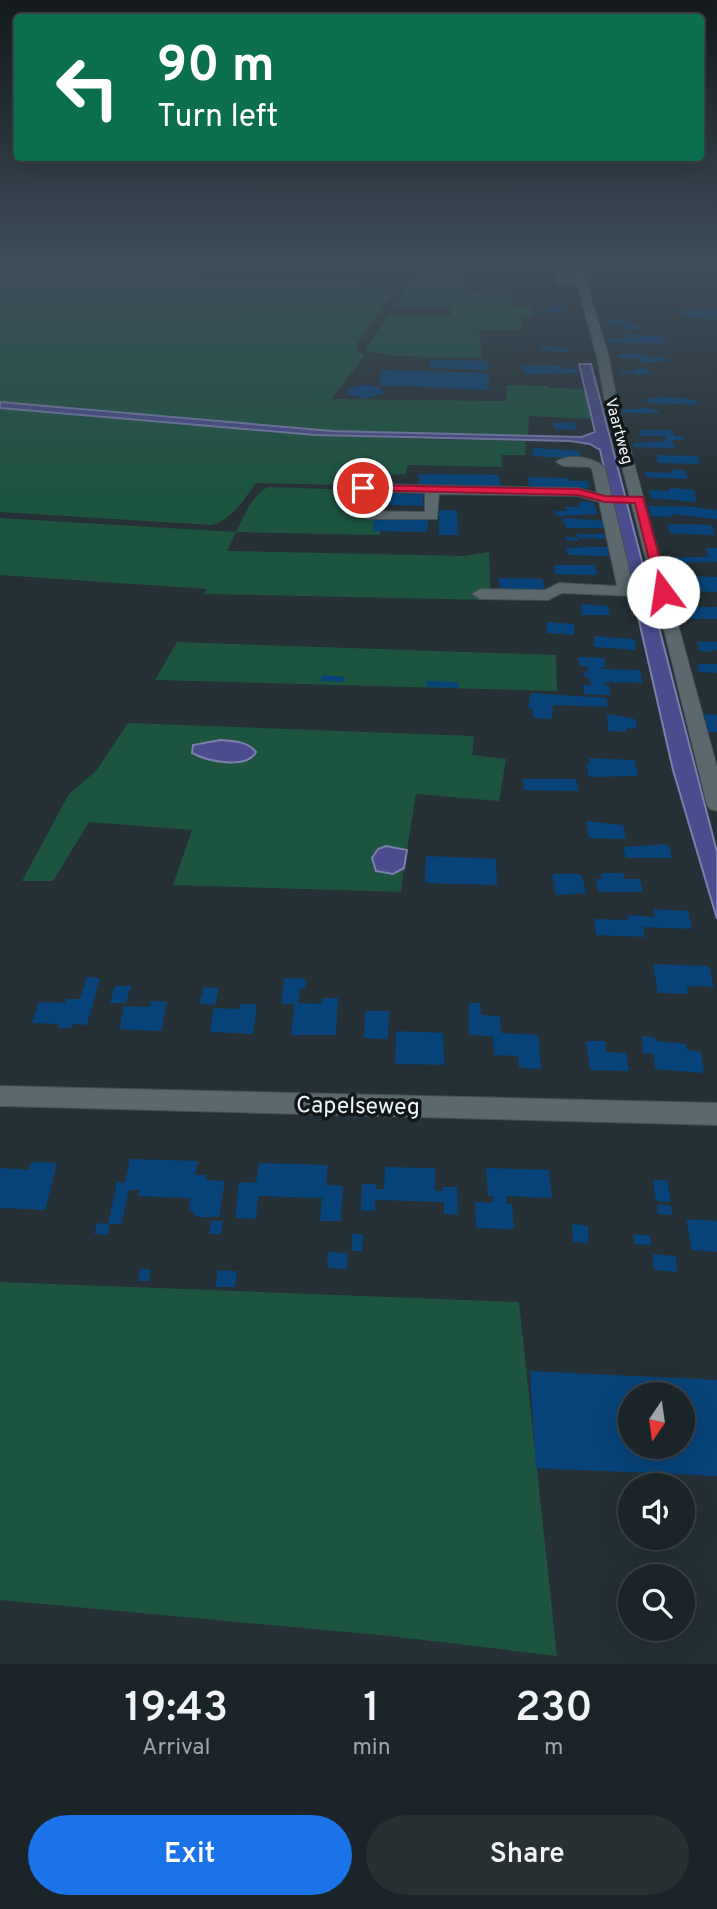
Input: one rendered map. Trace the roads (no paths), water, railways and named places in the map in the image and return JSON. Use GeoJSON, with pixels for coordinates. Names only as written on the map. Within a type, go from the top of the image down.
{"type":"FeatureCollection","features":[{"type":"Feature","properties":{"kind":"street","name":"Vaartweg"},"geometry":{"type":"LineString","coordinates":[[598,343],[610,397],[629,591]]}},
{"type":"Feature","properties":{"kind":"street","name":"Vaartweg"},"geometry":{"type":"LineString","coordinates":[[564,462],[592,463],[621,499],[656,592],[717,805]]}},
{"type":"Feature","properties":{"kind":"street"},"geometry":{"type":"LineString","coordinates":[[514,475],[516,491]]}},
{"type":"Feature","properties":{"kind":"street"},"geometry":{"type":"LineString","coordinates":[[363,488],[404,484],[432,489],[578,492],[621,499]]}},
{"type":"Feature","properties":{"kind":"street"},"geometry":{"type":"LineString","coordinates":[[367,515],[432,522],[432,489]]}},
{"type":"Feature","properties":{"kind":"street"},"geometry":{"type":"LineString","coordinates":[[543,498],[621,499]]}},
{"type":"Feature","properties":{"kind":"street"},"geometry":{"type":"LineString","coordinates":[[480,594],[548,595],[559,588],[656,592]]}},
{"type":"Feature","properties":{"kind":"street","name":"Capelseweg"},"geometry":{"type":"LineString","coordinates":[[0,1096],[717,1114]]}}]}
